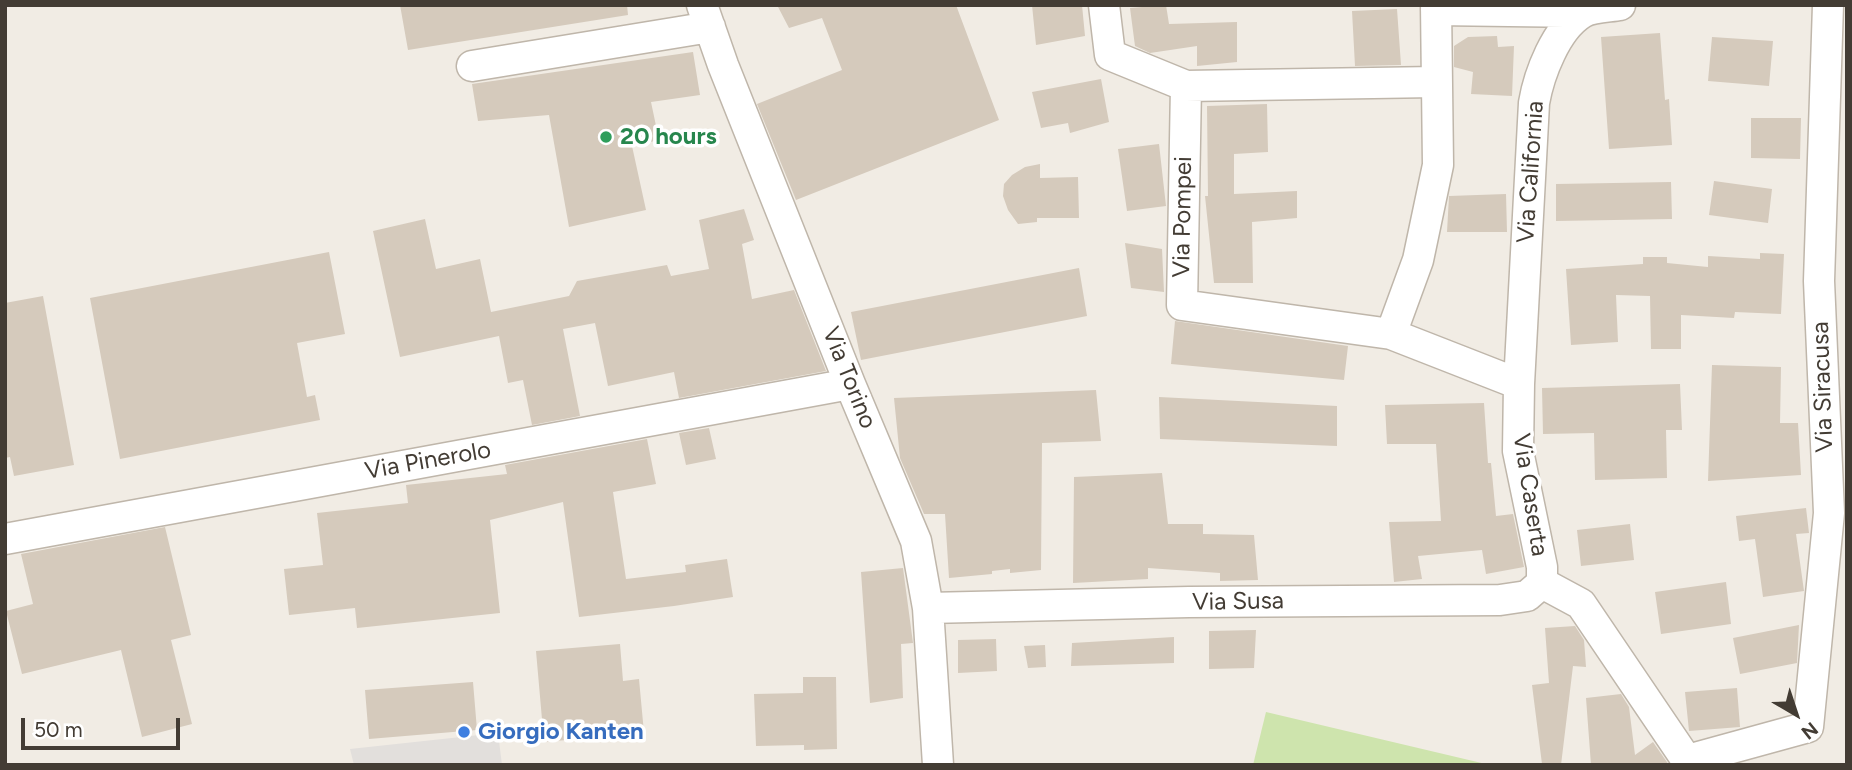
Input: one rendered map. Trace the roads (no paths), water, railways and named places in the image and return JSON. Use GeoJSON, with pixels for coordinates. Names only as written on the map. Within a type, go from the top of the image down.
{"type":"FeatureCollection","features":[{"type":"Feature","properties":{"kind":"street"},"geometry":{"type":"LineString","coordinates":[[1104,5],[1110,55],[1186,86],[1435,82]]}},
{"type":"Feature","properties":{"kind":"street"},"geometry":{"type":"LineString","coordinates":[[1519,384],[1391,334],[1418,260],[1438,165],[1436,8],[1583,12],[1620,5]]}},
{"type":"Feature","properties":{"kind":"street","name":"Via Siracusa"},"geometry":{"type":"LineString","coordinates":[[1689,763],[1808,727],[1829,513],[1819,281],[1828,5]]}},
{"type":"Feature","properties":{"kind":"street","name":"Via California"},"geometry":{"type":"LineString","coordinates":[[1519,384],[1534,103],[1539,77],[1559,34],[1583,12]]}},
{"type":"Feature","properties":{"kind":"street"},"geometry":{"type":"LineString","coordinates":[[472,66],[706,16]]}},
{"type":"Feature","properties":{"kind":"street","name":"Via Torino"},"geometry":{"type":"LineString","coordinates":[[706,16],[850,384],[910,522],[921,561],[928,608],[938,765]]}},
{"type":"Feature","properties":{"kind":"street","name":"Via Pompei"},"geometry":{"type":"LineString","coordinates":[[1186,86],[1182,305],[1391,334]]}},
{"type":"Feature","properties":{"kind":"street","name":"Via Pinerolo"},"geometry":{"type":"LineString","coordinates":[[5,538],[850,384]]}},
{"type":"Feature","properties":{"kind":"street","name":"Via Caserta"},"geometry":{"type":"LineString","coordinates":[[1519,384],[1518,451],[1542,567],[1542,583],[1581,604],[1689,763]]}},
{"type":"Feature","properties":{"kind":"street","name":"Via Susa"},"geometry":{"type":"LineString","coordinates":[[928,608],[1189,602],[1500,600],[1527,596],[1542,583]]}},
{"type":"Feature","properties":{"kind":"place","name":"20 hours"},"geometry":{"type":"Point","coordinates":[606,137]}},
{"type":"Feature","properties":{"kind":"place","name":"Giorgio Kanten"},"geometry":{"type":"Point","coordinates":[464,732]}}]}
